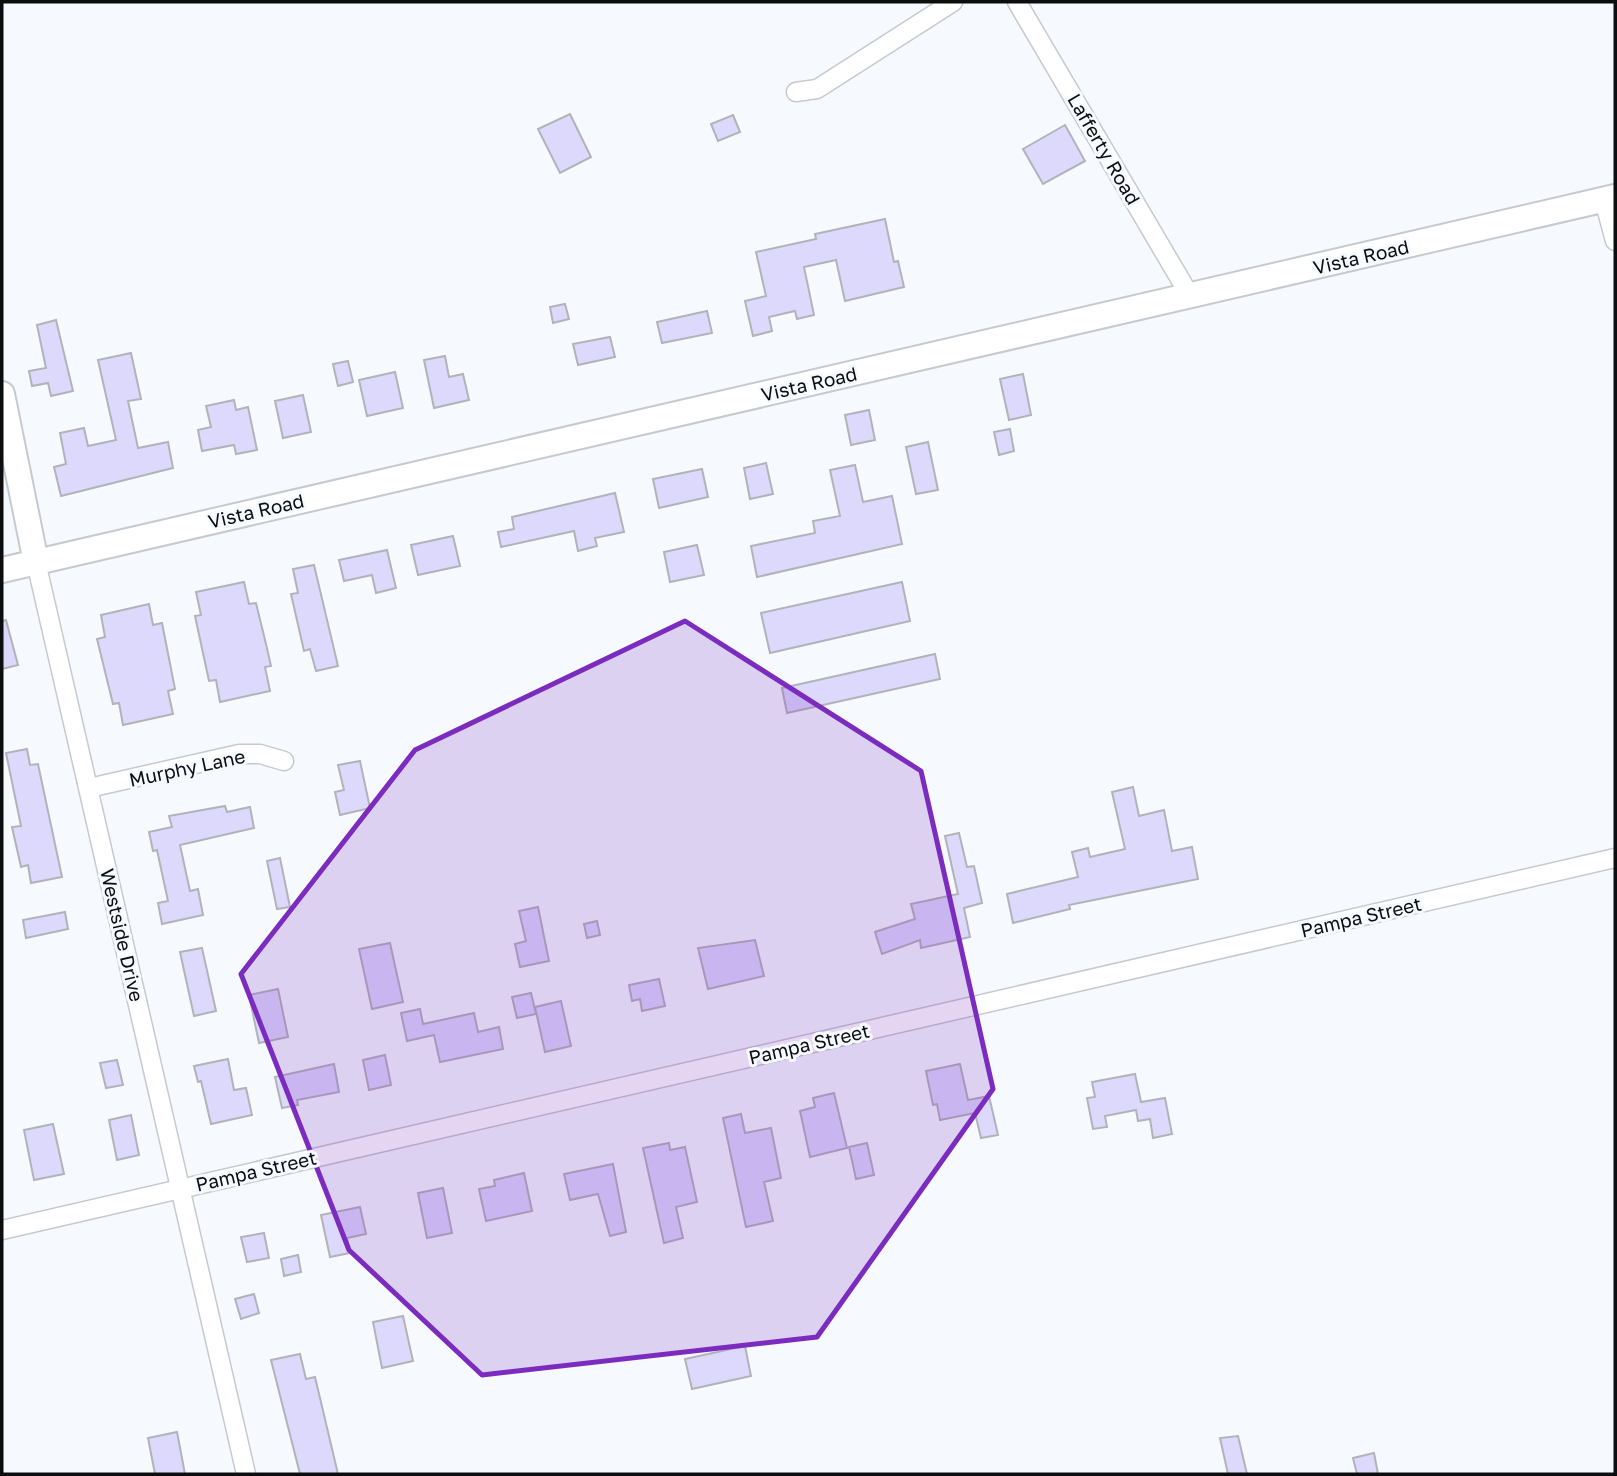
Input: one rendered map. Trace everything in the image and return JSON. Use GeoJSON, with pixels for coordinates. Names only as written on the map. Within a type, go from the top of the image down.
{"type":"FeatureCollection","features":[{"type":"Feature","properties":{"kind":"street"},"geometry":{"type":"LineString","coordinates":[[796,92],[817,89],[953,2]]}},
{"type":"Feature","properties":{"kind":"street","name":"Lafferty Road"},"geometry":{"type":"LineString","coordinates":[[1017,2],[1191,296]]}},
{"type":"Feature","properties":{"kind":"street"},"geometry":{"type":"LineString","coordinates":[[1610,198],[1615,241]]}},
{"type":"Feature","properties":{"kind":"street","name":"Vista Road"},"geometry":{"type":"LineString","coordinates":[[2,570],[1610,198]]}},
{"type":"Feature","properties":{"kind":"street","name":"Westside Drive"},"geometry":{"type":"LineString","coordinates":[[2,394],[36,562],[246,1474]]}},
{"type":"Feature","properties":{"kind":"street","name":"Murphy Lane"},"geometry":{"type":"LineString","coordinates":[[89,789],[239,754],[260,754],[284,761]]}},
{"type":"Feature","properties":{"kind":"street","name":"Pampa Street"},"geometry":{"type":"LineString","coordinates":[[2,1230],[1615,858]]}},
{"type":"Feature","properties":{"kind":"highlighted area"},"geometry":{"type":"Polygon","coordinates":[[[685,621],[921,771],[993,1089],[817,1337],[482,1375],[349,1250],[241,974],[415,750],[685,621]]]}},
{"type":"Feature","properties":{"kind":"building"},"geometry":{"type":"Polygon","coordinates":[[[570,114],[591,157],[560,173],[538,129],[570,114]]]}},
{"type":"Feature","properties":{"kind":"building"},"geometry":{"type":"Polygon","coordinates":[[[733,115],[740,132],[718,141],[711,124],[733,115]]]}},
{"type":"Feature","properties":{"kind":"building"},"geometry":{"type":"Polygon","coordinates":[[[1065,125],[1085,161],[1043,184],[1023,149],[1065,125]]]}},
{"type":"Feature","properties":{"kind":"building"},"geometry":{"type":"Polygon","coordinates":[[[885,219],[894,262],[898,261],[904,287],[845,301],[836,260],[804,267],[814,315],[797,319],[795,311],[769,317],[772,331],[753,336],[745,301],[766,296],[756,252],[816,239],[815,234],[885,219]]]}},
{"type":"Feature","properties":{"kind":"building"},"geometry":{"type":"Polygon","coordinates":[[[565,304],[569,319],[553,323],[550,307],[565,304]]]}},
{"type":"Feature","properties":{"kind":"building"},"geometry":{"type":"Polygon","coordinates":[[[707,311],[712,333],[662,343],[657,322],[707,311]]]}},
{"type":"Feature","properties":{"kind":"building"},"geometry":{"type":"Polygon","coordinates":[[[56,320],[73,391],[51,396],[48,383],[32,386],[29,371],[46,368],[37,325],[56,320]]]}},
{"type":"Feature","properties":{"kind":"building"},"geometry":{"type":"Polygon","coordinates":[[[610,337],[615,357],[578,365],[573,344],[610,337]]]}},
{"type":"Feature","properties":{"kind":"building"},"geometry":{"type":"Polygon","coordinates":[[[131,353],[141,399],[128,401],[138,448],[168,442],[173,468],[61,496],[54,467],[66,464],[60,433],[84,428],[88,446],[116,440],[98,360],[131,353]]]}},
{"type":"Feature","properties":{"kind":"building"},"geometry":{"type":"Polygon","coordinates":[[[445,356],[449,377],[463,374],[469,400],[434,408],[424,360],[445,356]]]}},
{"type":"Feature","properties":{"kind":"building"},"geometry":{"type":"Polygon","coordinates":[[[348,361],[353,382],[338,386],[333,364],[348,361]]]}},
{"type":"Feature","properties":{"kind":"building"},"geometry":{"type":"Polygon","coordinates":[[[395,372],[403,408],[367,416],[359,380],[395,372]]]}},
{"type":"Feature","properties":{"kind":"building"},"geometry":{"type":"Polygon","coordinates":[[[1023,374],[1031,415],[1009,420],[1000,379],[1023,374]]]}},
{"type":"Feature","properties":{"kind":"building"},"geometry":{"type":"Polygon","coordinates":[[[303,395],[311,432],[283,438],[275,401],[303,395]]]}},
{"type":"Feature","properties":{"kind":"building"},"geometry":{"type":"Polygon","coordinates":[[[234,400],[236,410],[248,407],[257,450],[236,454],[234,445],[202,451],[198,430],[211,427],[206,406],[234,400]]]}},
{"type":"Feature","properties":{"kind":"building"},"geometry":{"type":"Polygon","coordinates":[[[869,410],[875,440],[851,445],[845,415],[869,410]]]}},
{"type":"Feature","properties":{"kind":"building"},"geometry":{"type":"Polygon","coordinates":[[[1010,429],[1014,451],[999,455],[994,432],[1010,429]]]}},
{"type":"Feature","properties":{"kind":"building"},"geometry":{"type":"Polygon","coordinates":[[[928,442],[938,490],[916,494],[906,447],[928,442]]]}},
{"type":"Feature","properties":{"kind":"building"},"geometry":{"type":"Polygon","coordinates":[[[766,463],[773,494],[750,499],[744,468],[766,463]]]}},
{"type":"Feature","properties":{"kind":"building"},"geometry":{"type":"Polygon","coordinates":[[[855,465],[863,502],[892,496],[902,544],[757,577],[751,546],[815,533],[813,521],[840,516],[830,470],[855,465]]]}},
{"type":"Feature","properties":{"kind":"building"},"geometry":{"type":"Polygon","coordinates":[[[702,469],[708,497],[659,508],[653,479],[702,469]]]}},
{"type":"Feature","properties":{"kind":"building"},"geometry":{"type":"Polygon","coordinates":[[[615,493],[624,532],[595,538],[597,546],[578,551],[574,531],[501,547],[498,532],[514,529],[512,517],[615,493]]]}},
{"type":"Feature","properties":{"kind":"building"},"geometry":{"type":"Polygon","coordinates":[[[453,536],[460,566],[418,575],[411,545],[453,536]]]}},
{"type":"Feature","properties":{"kind":"building"},"geometry":{"type":"Polygon","coordinates":[[[697,545],[704,575],[670,582],[664,552],[697,545]]]}},
{"type":"Feature","properties":{"kind":"building"},"geometry":{"type":"Polygon","coordinates":[[[387,550],[396,588],[376,593],[372,575],[344,581],[339,560],[387,550]]]}},
{"type":"Feature","properties":{"kind":"building"},"geometry":{"type":"Polygon","coordinates":[[[314,565],[338,666],[316,671],[310,649],[304,651],[291,594],[298,593],[293,569],[314,565]]]}},
{"type":"Feature","properties":{"kind":"building"},"geometry":{"type":"Polygon","coordinates":[[[244,582],[249,604],[256,603],[266,644],[271,666],[265,667],[270,691],[220,702],[216,680],[209,681],[195,616],[201,615],[196,592],[244,582]]]}},
{"type":"Feature","properties":{"kind":"building"},"geometry":{"type":"Polygon","coordinates":[[[902,582],[910,621],[770,653],[761,613],[902,582]]]}},
{"type":"Feature","properties":{"kind":"building"},"geometry":{"type":"Polygon","coordinates":[[[149,604],[153,625],[162,623],[175,689],[168,691],[173,714],[123,725],[119,703],[113,704],[97,639],[105,637],[101,615],[149,604]]]}},
{"type":"Feature","properties":{"kind":"building"},"geometry":{"type":"Polygon","coordinates":[[[6,620],[18,665],[2,669],[2,621],[6,620]]]}},
{"type":"Feature","properties":{"kind":"building"},"geometry":{"type":"Polygon","coordinates":[[[935,654],[940,679],[787,713],[782,688],[935,654]]]}},
{"type":"Feature","properties":{"kind":"building"},"geometry":{"type":"Polygon","coordinates":[[[27,749],[30,765],[38,764],[62,877],[31,883],[28,865],[21,867],[12,827],[21,826],[6,753],[27,749]]]}},
{"type":"Feature","properties":{"kind":"building"},"geometry":{"type":"Polygon","coordinates":[[[360,761],[370,808],[340,815],[335,792],[344,790],[338,765],[360,761]]]}},
{"type":"Feature","properties":{"kind":"building"},"geometry":{"type":"Polygon","coordinates":[[[1133,787],[1139,816],[1164,810],[1172,851],[1192,847],[1198,879],[1069,905],[1070,909],[1013,923],[1007,894],[1078,877],[1072,852],[1088,848],[1090,857],[1125,849],[1112,792],[1133,787]]]}},
{"type":"Feature","properties":{"kind":"building"},"geometry":{"type":"Polygon","coordinates":[[[225,806],[227,812],[250,807],[254,828],[180,845],[190,891],[198,889],[203,915],[162,924],[158,903],[168,901],[157,850],[153,851],[149,832],[172,827],[169,816],[225,806]]]}},
{"type":"Feature","properties":{"kind":"building"},"geometry":{"type":"Polygon","coordinates":[[[959,833],[967,867],[974,866],[982,903],[964,908],[970,937],[921,948],[920,940],[882,954],[875,932],[915,919],[911,904],[958,894],[945,836],[959,833]]]}},
{"type":"Feature","properties":{"kind":"building"},"geometry":{"type":"Polygon","coordinates":[[[280,858],[290,907],[277,909],[267,861],[280,858]]]}},
{"type":"Feature","properties":{"kind":"building"},"geometry":{"type":"Polygon","coordinates":[[[538,907],[549,961],[520,967],[515,944],[526,941],[519,911],[538,907]]]}},
{"type":"Feature","properties":{"kind":"building"},"geometry":{"type":"Polygon","coordinates":[[[65,912],[68,929],[26,938],[23,920],[65,912]]]}},
{"type":"Feature","properties":{"kind":"building"},"geometry":{"type":"Polygon","coordinates":[[[597,921],[600,935],[587,938],[584,924],[597,921]]]}},
{"type":"Feature","properties":{"kind":"building"},"geometry":{"type":"Polygon","coordinates":[[[755,940],[764,976],[708,989],[698,948],[755,940]]]}},
{"type":"Feature","properties":{"kind":"building"},"geometry":{"type":"Polygon","coordinates":[[[390,943],[403,1002],[372,1009],[359,949],[390,943]]]}},
{"type":"Feature","properties":{"kind":"building"},"geometry":{"type":"Polygon","coordinates":[[[202,948],[216,1011],[194,1016],[180,952],[202,948]]]}},
{"type":"Feature","properties":{"kind":"building"},"geometry":{"type":"Polygon","coordinates":[[[659,979],[665,1006],[642,1011],[640,999],[632,1001],[629,985],[659,979]]]}},
{"type":"Feature","properties":{"kind":"building"},"geometry":{"type":"Polygon","coordinates":[[[278,989],[288,1037],[259,1043],[249,995],[278,989]]]}},
{"type":"Feature","properties":{"kind":"building"},"geometry":{"type":"Polygon","coordinates":[[[531,993],[536,1014],[517,1018],[512,997],[531,993]]]}},
{"type":"Feature","properties":{"kind":"building"},"geometry":{"type":"Polygon","coordinates":[[[561,1001],[571,1046],[545,1052],[535,1007],[561,1001]]]}},
{"type":"Feature","properties":{"kind":"building"},"geometry":{"type":"Polygon","coordinates":[[[420,1009],[423,1024],[474,1013],[478,1032],[499,1027],[503,1049],[440,1062],[434,1035],[407,1041],[401,1013],[420,1009]]]}},
{"type":"Feature","properties":{"kind":"building"},"geometry":{"type":"Polygon","coordinates":[[[385,1055],[391,1085],[369,1090],[363,1060],[385,1055]]]}},
{"type":"Feature","properties":{"kind":"building"},"geometry":{"type":"Polygon","coordinates":[[[228,1059],[234,1090],[246,1088],[252,1115],[211,1124],[201,1081],[198,1082],[194,1066],[228,1059]]]}},
{"type":"Feature","properties":{"kind":"building"},"geometry":{"type":"Polygon","coordinates":[[[117,1060],[123,1085],[106,1088],[100,1063],[117,1060]]]}},
{"type":"Feature","properties":{"kind":"building"},"geometry":{"type":"Polygon","coordinates":[[[334,1064],[339,1092],[297,1100],[298,1105],[282,1108],[275,1077],[334,1064]]]}},
{"type":"Feature","properties":{"kind":"building"},"geometry":{"type":"Polygon","coordinates":[[[960,1064],[968,1100],[989,1096],[998,1135],[981,1138],[975,1113],[940,1120],[937,1104],[933,1105],[926,1071],[960,1064]]]}},
{"type":"Feature","properties":{"kind":"building"},"geometry":{"type":"Polygon","coordinates":[[[1135,1074],[1141,1102],[1165,1098],[1172,1134],[1153,1138],[1150,1119],[1138,1121],[1136,1110],[1105,1116],[1107,1127],[1093,1129],[1087,1098],[1095,1097],[1092,1082],[1135,1074]]]}},
{"type":"Feature","properties":{"kind":"building"},"geometry":{"type":"Polygon","coordinates":[[[834,1093],[847,1148],[810,1157],[800,1111],[815,1107],[813,1098],[834,1093]]]}},
{"type":"Feature","properties":{"kind":"building"},"geometry":{"type":"Polygon","coordinates":[[[741,1114],[745,1133],[771,1128],[781,1178],[764,1182],[773,1221],[746,1227],[723,1118],[741,1114]]]}},
{"type":"Feature","properties":{"kind":"building"},"geometry":{"type":"Polygon","coordinates":[[[131,1115],[139,1155],[117,1160],[109,1120],[131,1115]]]}},
{"type":"Feature","properties":{"kind":"building"},"geometry":{"type":"Polygon","coordinates":[[[53,1124],[64,1174],[34,1180],[24,1130],[53,1124]]]}},
{"type":"Feature","properties":{"kind":"building"},"geometry":{"type":"Polygon","coordinates":[[[669,1143],[670,1150],[685,1147],[697,1202],[676,1207],[683,1238],[664,1243],[643,1148],[669,1143]]]}},
{"type":"Feature","properties":{"kind":"building"},"geometry":{"type":"Polygon","coordinates":[[[867,1143],[874,1175],[856,1179],[849,1147],[867,1143]]]}},
{"type":"Feature","properties":{"kind":"building"},"geometry":{"type":"Polygon","coordinates":[[[613,1164],[626,1232],[610,1236],[598,1194],[570,1200],[564,1174],[613,1164]]]}},
{"type":"Feature","properties":{"kind":"building"},"geometry":{"type":"Polygon","coordinates":[[[524,1173],[532,1211],[486,1221],[479,1189],[495,1186],[494,1180],[524,1173]]]}},
{"type":"Feature","properties":{"kind":"building"},"geometry":{"type":"Polygon","coordinates":[[[443,1188],[452,1233],[427,1238],[418,1193],[443,1188]]]}},
{"type":"Feature","properties":{"kind":"building"},"geometry":{"type":"Polygon","coordinates":[[[360,1207],[366,1234],[347,1238],[350,1253],[330,1257],[321,1215],[360,1207]]]}},
{"type":"Feature","properties":{"kind":"building"},"geometry":{"type":"Polygon","coordinates":[[[264,1233],[269,1258],[247,1262],[241,1237],[264,1233]]]}},
{"type":"Feature","properties":{"kind":"building"},"geometry":{"type":"Polygon","coordinates":[[[298,1255],[301,1272],[284,1276],[281,1259],[298,1255]]]}},
{"type":"Feature","properties":{"kind":"building"},"geometry":{"type":"Polygon","coordinates":[[[254,1294],[259,1313],[241,1319],[235,1299],[254,1294]]]}},
{"type":"Feature","properties":{"kind":"building"},"geometry":{"type":"Polygon","coordinates":[[[403,1316],[413,1361],[382,1368],[373,1322],[403,1316]]]}},
{"type":"Feature","properties":{"kind":"building"},"geometry":{"type":"Polygon","coordinates":[[[745,1346],[751,1376],[692,1389],[685,1359],[745,1346]]]}},
{"type":"Feature","properties":{"kind":"building"},"geometry":{"type":"Polygon","coordinates":[[[300,1354],[306,1379],[315,1377],[338,1474],[300,1474],[271,1360],[300,1354]]]}},
{"type":"Feature","properties":{"kind":"building"},"geometry":{"type":"Polygon","coordinates":[[[177,1432],[185,1474],[155,1474],[148,1438],[177,1432]]]}},
{"type":"Feature","properties":{"kind":"building"},"geometry":{"type":"Polygon","coordinates":[[[1238,1436],[1247,1474],[1228,1474],[1220,1438],[1238,1436]]]}},
{"type":"Feature","properties":{"kind":"building"},"geometry":{"type":"Polygon","coordinates":[[[1374,1453],[1378,1474],[1357,1474],[1353,1458],[1374,1453]]]}}]}
